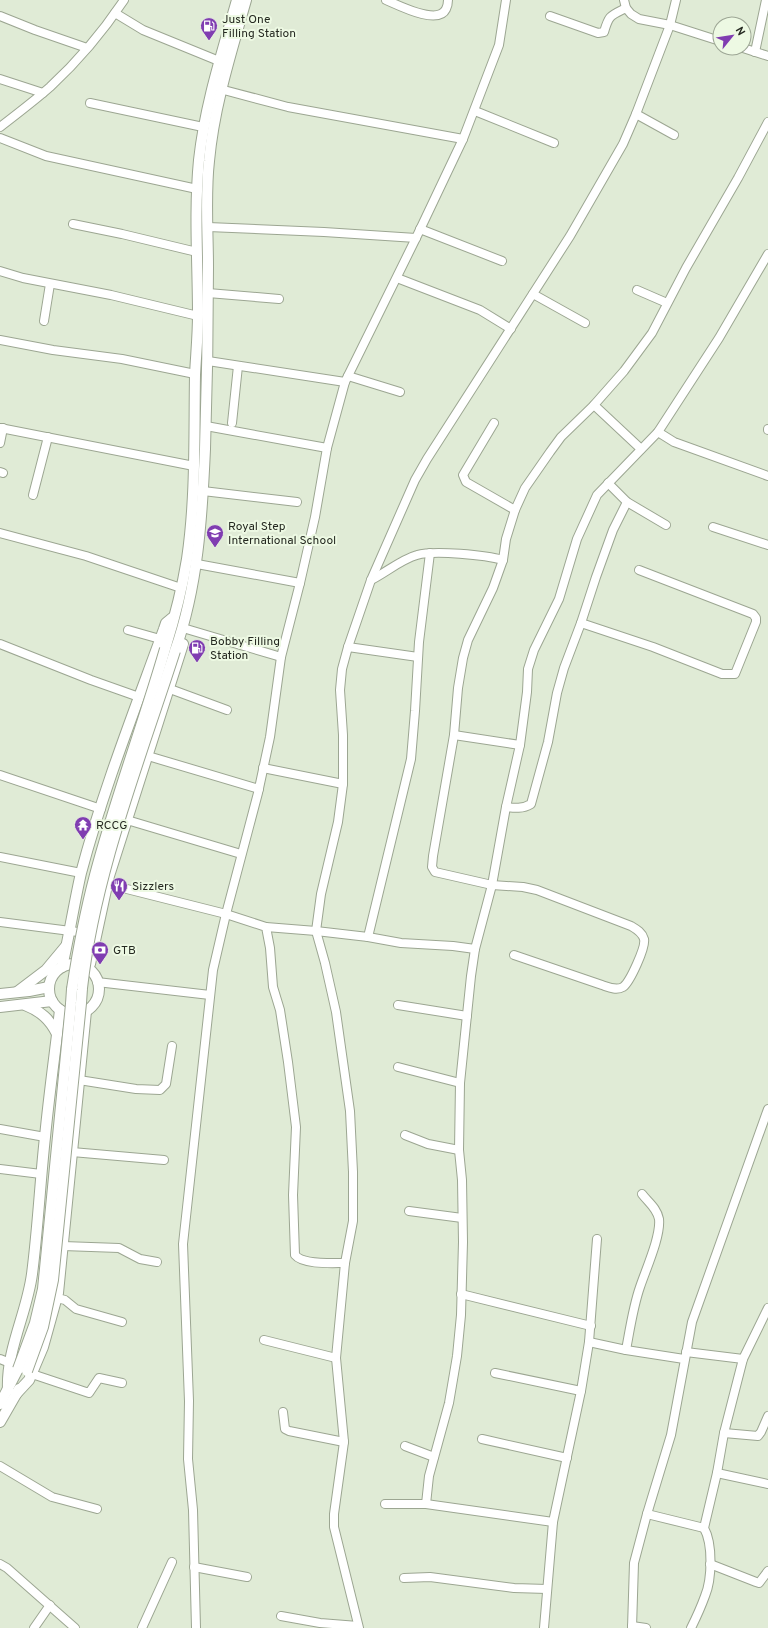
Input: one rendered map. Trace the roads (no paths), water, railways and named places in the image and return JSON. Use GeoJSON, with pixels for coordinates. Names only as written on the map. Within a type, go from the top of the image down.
{"type":"FeatureCollection","features":[{"type":"Feature","properties":{"kind":"main road"},"geometry":{"type":"LineString","coordinates":[[170,650],[175,616],[187,560],[194,466],[195,374],[198,316],[197,189],[203,127],[219,61],[237,0]]}},
{"type":"Feature","properties":{"kind":"main road"},"geometry":{"type":"LineString","coordinates":[[89,970],[107,884],[183,647],[182,631],[197,564],[203,492],[208,361],[207,190],[209,161],[220,89],[246,0]]}},
{"type":"Feature","properties":{"kind":"main road"},"geometry":{"type":"LineString","coordinates":[[62,967],[71,930],[81,873],[101,809],[166,623],[175,616]]}},
{"type":"Feature","properties":{"kind":"main road"},"geometry":{"type":"LineString","coordinates":[[17,1367],[35,1323],[43,1289],[72,989],[80,935],[112,814],[151,700],[170,650],[182,631]]}},
{"type":"Feature","properties":{"kind":"main road"},"geometry":{"type":"LineString","coordinates":[[17,992],[46,970],[67,944]]}},
{"type":"Feature","properties":{"kind":"main road"},"geometry":{"type":"LineString","coordinates":[[76,964],[89,970],[97,982],[98,992],[96,1001],[86,1011],[72,1014],[60,1010],[52,1001],[49,987],[54,974],[62,967],[76,964]]}},
{"type":"Feature","properties":{"kind":"main road"},"geometry":{"type":"LineString","coordinates":[[0,994],[49,987]]}},
{"type":"Feature","properties":{"kind":"main road"},"geometry":{"type":"LineString","coordinates":[[0,1008],[52,1001]]}},
{"type":"Feature","properties":{"kind":"main road"},"geometry":{"type":"LineString","coordinates":[[28,1004],[47,1018],[57,1034]]}},
{"type":"Feature","properties":{"kind":"main road"},"geometry":{"type":"LineString","coordinates":[[0,1422],[12,1392],[32,1274],[41,1174],[60,1010]]}},
{"type":"Feature","properties":{"kind":"main road"},"geometry":{"type":"LineString","coordinates":[[12,1392],[8,1376],[43,1347],[57,1298],[86,1011]]}},
{"type":"Feature","properties":{"kind":"main road"},"geometry":{"type":"LineString","coordinates":[[0,1404],[12,1392]]}},
{"type":"Feature","properties":{"kind":"street"},"geometry":{"type":"LineString","coordinates":[[0,127],[43,93],[87,48],[116,13],[124,0]]}},
{"type":"Feature","properties":{"kind":"street"},"geometry":{"type":"LineString","coordinates":[[386,0],[427,16],[439,15],[446,10],[448,0]]}},
{"type":"Feature","properties":{"kind":"street"},"geometry":{"type":"LineString","coordinates":[[196,1628],[193,1510],[188,1459],[189,1400],[183,1244],[213,970],[270,737],[281,657],[300,583],[327,448],[346,379],[397,278],[463,140],[499,44],[506,0]]}},
{"type":"Feature","properties":{"kind":"street"},"geometry":{"type":"LineString","coordinates":[[281,1616],[320,1623],[358,1627],[334,1527],[334,1514],[344,1442],[336,1358],[345,1263],[353,1221],[353,1172],[350,1111],[336,1012],[316,931],[321,894],[338,822],[343,784],[343,735],[340,690],[342,669],[371,580],[415,480],[570,236],[620,150],[636,114],[670,25],[676,0]]}},
{"type":"Feature","properties":{"kind":"street"},"geometry":{"type":"LineString","coordinates":[[755,52],[766,0]]}},
{"type":"Feature","properties":{"kind":"street"},"geometry":{"type":"LineString","coordinates":[[550,16],[598,34],[604,32],[608,18],[625,4],[631,14],[638,19],[670,25],[712,38]]}},
{"type":"Feature","properties":{"kind":"street"},"geometry":{"type":"LineString","coordinates":[[116,13],[143,30],[219,61]]}},
{"type":"Feature","properties":{"kind":"street"},"geometry":{"type":"LineString","coordinates":[[0,16],[87,48]]}},
{"type":"Feature","properties":{"kind":"street"},"geometry":{"type":"LineString","coordinates":[[752,51],[768,56]]}},
{"type":"Feature","properties":{"kind":"street"},"geometry":{"type":"LineString","coordinates":[[0,79],[43,93]]}},
{"type":"Feature","properties":{"kind":"street"},"geometry":{"type":"LineString","coordinates":[[220,89],[288,107],[463,140]]}},
{"type":"Feature","properties":{"kind":"street"},"geometry":{"type":"LineString","coordinates":[[90,103],[203,127]]}},
{"type":"Feature","properties":{"kind":"street"},"geometry":{"type":"LineString","coordinates":[[475,111],[554,144]]}},
{"type":"Feature","properties":{"kind":"street"},"geometry":{"type":"LineString","coordinates":[[636,114],[674,135]]}},
{"type":"Feature","properties":{"kind":"street"},"geometry":{"type":"LineString","coordinates":[[514,956],[602,985],[619,988],[626,984],[635,968],[644,944],[644,940],[639,931],[631,926],[537,890],[523,887],[492,885],[439,874],[435,872],[432,867],[454,735],[458,688],[463,658],[468,640],[493,588],[503,560],[506,539],[514,510],[525,488],[562,437],[594,405],[624,371],[652,333],[667,303],[768,123]]}},
{"type":"Feature","properties":{"kind":"street"},"geometry":{"type":"LineString","coordinates":[[0,138],[46,156],[197,189]]}},
{"type":"Feature","properties":{"kind":"street"},"geometry":{"type":"LineString","coordinates":[[73,224],[197,252]]}},
{"type":"Feature","properties":{"kind":"street"},"geometry":{"type":"LineString","coordinates":[[208,227],[416,238]]}},
{"type":"Feature","properties":{"kind":"street"},"geometry":{"type":"LineString","coordinates":[[420,229],[502,261]]}},
{"type":"Feature","properties":{"kind":"street"},"geometry":{"type":"LineString","coordinates":[[426,1504],[428,1476],[449,1404],[457,1356],[461,1294],[462,1218],[462,1180],[459,1150],[460,1084],[474,949],[492,885],[506,807],[520,745],[527,692],[528,669],[534,650],[559,599],[577,539],[597,495],[658,432],[719,338],[768,254]]}},
{"type":"Feature","properties":{"kind":"street"},"geometry":{"type":"LineString","coordinates":[[0,271],[22,278],[111,295],[198,316]]}},
{"type":"Feature","properties":{"kind":"street"},"geometry":{"type":"LineString","coordinates":[[397,278],[480,310],[511,330]]}},
{"type":"Feature","properties":{"kind":"street"},"geometry":{"type":"LineString","coordinates":[[44,321],[50,284]]}},
{"type":"Feature","properties":{"kind":"street"},"geometry":{"type":"LineString","coordinates":[[636,290],[667,303]]}},
{"type":"Feature","properties":{"kind":"street"},"geometry":{"type":"LineString","coordinates":[[208,293],[279,299]]}},
{"type":"Feature","properties":{"kind":"street"},"geometry":{"type":"LineString","coordinates":[[533,294],[585,322]]}},
{"type":"Feature","properties":{"kind":"street"},"geometry":{"type":"LineString","coordinates":[[0,340],[53,350],[122,359],[195,374]]}},
{"type":"Feature","properties":{"kind":"street"},"geometry":{"type":"LineString","coordinates":[[208,361],[346,379],[400,392]]}},
{"type":"Feature","properties":{"kind":"street"},"geometry":{"type":"LineString","coordinates":[[232,423],[238,366]]}},
{"type":"Feature","properties":{"kind":"street"},"geometry":{"type":"LineString","coordinates":[[594,405],[641,449]]}},
{"type":"Feature","properties":{"kind":"street"},"geometry":{"type":"LineString","coordinates":[[494,423],[462,475],[466,482],[514,510]]}},
{"type":"Feature","properties":{"kind":"street"},"geometry":{"type":"LineString","coordinates":[[206,426],[327,448]]}},
{"type":"Feature","properties":{"kind":"street"},"geometry":{"type":"LineString","coordinates":[[0,443],[1,428],[194,466]]}},
{"type":"Feature","properties":{"kind":"street"},"geometry":{"type":"LineString","coordinates":[[658,432],[674,442],[768,476]]}},
{"type":"Feature","properties":{"kind":"street"},"geometry":{"type":"LineString","coordinates":[[33,495],[48,437]]}},
{"type":"Feature","properties":{"kind":"street"},"geometry":{"type":"LineString","coordinates":[[608,483],[627,502],[666,525]]}},
{"type":"Feature","properties":{"kind":"street"},"geometry":{"type":"LineString","coordinates":[[203,492],[297,502]]}},
{"type":"Feature","properties":{"kind":"street"},"geometry":{"type":"LineString","coordinates":[[506,807],[526,807],[531,804],[548,742],[557,693],[613,530],[627,502]]}},
{"type":"Feature","properties":{"kind":"street"},"geometry":{"type":"LineString","coordinates":[[714,528],[768,545]]}},
{"type":"Feature","properties":{"kind":"street"},"geometry":{"type":"LineString","coordinates":[[0,533],[86,556],[181,588]]}},
{"type":"Feature","properties":{"kind":"street"},"geometry":{"type":"LineString","coordinates":[[371,580],[410,557],[418,554],[430,553],[485,556],[503,560]]}},
{"type":"Feature","properties":{"kind":"street"},"geometry":{"type":"LineString","coordinates":[[368,937],[411,759],[418,657],[430,553]]}},
{"type":"Feature","properties":{"kind":"street"},"geometry":{"type":"LineString","coordinates":[[197,564],[300,583]]}},
{"type":"Feature","properties":{"kind":"street"},"geometry":{"type":"LineString","coordinates":[[581,623],[653,647],[722,674],[735,674],[756,622],[756,618],[753,614],[639,570]]}},
{"type":"Feature","properties":{"kind":"street"},"geometry":{"type":"LineString","coordinates":[[128,630],[160,639]]}},
{"type":"Feature","properties":{"kind":"street"},"geometry":{"type":"LineString","coordinates":[[182,631],[281,657]]}},
{"type":"Feature","properties":{"kind":"street"},"geometry":{"type":"LineString","coordinates":[[0,644],[91,680],[140,697]]}},
{"type":"Feature","properties":{"kind":"street"},"geometry":{"type":"LineString","coordinates":[[348,647],[418,657]]}},
{"type":"Feature","properties":{"kind":"street"},"geometry":{"type":"LineString","coordinates":[[170,689],[226,710]]}},
{"type":"Feature","properties":{"kind":"street"},"geometry":{"type":"LineString","coordinates":[[454,735],[520,745]]}},
{"type":"Feature","properties":{"kind":"street"},"geometry":{"type":"LineString","coordinates":[[148,756],[258,789]]}},
{"type":"Feature","properties":{"kind":"street"},"geometry":{"type":"LineString","coordinates":[[263,768],[343,784]]}},
{"type":"Feature","properties":{"kind":"street"},"geometry":{"type":"LineString","coordinates":[[0,775],[101,809]]}},
{"type":"Feature","properties":{"kind":"street"},"geometry":{"type":"LineString","coordinates":[[128,820],[241,854]]}},
{"type":"Feature","properties":{"kind":"street"},"geometry":{"type":"LineString","coordinates":[[0,857],[81,873]]}},
{"type":"Feature","properties":{"kind":"street"},"geometry":{"type":"LineString","coordinates":[[107,884],[226,914],[266,927],[368,937],[401,943],[453,946],[474,949]]}},
{"type":"Feature","properties":{"kind":"street"},"geometry":{"type":"LineString","coordinates":[[0,922],[96,934]]}},
{"type":"Feature","properties":{"kind":"street"},"geometry":{"type":"LineString","coordinates":[[266,927],[270,948],[273,987],[280,1010],[296,1127],[293,1195],[295,1255],[302,1260],[324,1263],[345,1263]]}},
{"type":"Feature","properties":{"kind":"street"},"geometry":{"type":"LineString","coordinates":[[97,982],[210,995]]}},
{"type":"Feature","properties":{"kind":"street"},"geometry":{"type":"LineString","coordinates":[[398,1005],[467,1016]]}},
{"type":"Feature","properties":{"kind":"street"},"geometry":{"type":"LineString","coordinates":[[79,1080],[136,1089],[160,1090],[166,1084],[172,1046]]}},
{"type":"Feature","properties":{"kind":"street"},"geometry":{"type":"LineString","coordinates":[[398,1067],[460,1084]]}},
{"type":"Feature","properties":{"kind":"street"},"geometry":{"type":"LineString","coordinates":[[646,1628],[632,1627],[634,1563],[671,1435],[692,1322],[768,1109]]}},
{"type":"Feature","properties":{"kind":"street"},"geometry":{"type":"LineString","coordinates":[[0,1129],[45,1137]]}},
{"type":"Feature","properties":{"kind":"street"},"geometry":{"type":"LineString","coordinates":[[405,1135],[428,1144],[459,1150]]}},
{"type":"Feature","properties":{"kind":"street"},"geometry":{"type":"LineString","coordinates":[[72,1152],[164,1160]]}},
{"type":"Feature","properties":{"kind":"street"},"geometry":{"type":"LineString","coordinates":[[0,1170],[41,1174]]}},
{"type":"Feature","properties":{"kind":"street"},"geometry":{"type":"LineString","coordinates":[[626,1350],[640,1288],[658,1232],[659,1220],[657,1211],[642,1194]]}},
{"type":"Feature","properties":{"kind":"street"},"geometry":{"type":"LineString","coordinates":[[409,1211],[462,1218]]}},
{"type":"Feature","properties":{"kind":"street"},"geometry":{"type":"LineString","coordinates":[[544,1628],[553,1522],[581,1391],[589,1342],[597,1239]]}},
{"type":"Feature","properties":{"kind":"street"},"geometry":{"type":"LineString","coordinates":[[63,1246],[119,1248],[140,1259],[157,1262]]}},
{"type":"Feature","properties":{"kind":"street"},"geometry":{"type":"LineString","coordinates":[[461,1294],[591,1326]]}},
{"type":"Feature","properties":{"kind":"street"},"geometry":{"type":"LineString","coordinates":[[57,1298],[65,1300],[76,1309],[122,1322]]}},
{"type":"Feature","properties":{"kind":"street"},"geometry":{"type":"LineString","coordinates":[[691,1628],[706,1595],[710,1578],[708,1536],[704,1528],[717,1473],[724,1433],[743,1359],[768,1308]]}},
{"type":"Feature","properties":{"kind":"street"},"geometry":{"type":"LineString","coordinates":[[264,1340],[336,1358]]}},
{"type":"Feature","properties":{"kind":"street"},"geometry":{"type":"LineString","coordinates":[[589,1342],[626,1350],[743,1359]]}},
{"type":"Feature","properties":{"kind":"street"},"geometry":{"type":"LineString","coordinates":[[17,1367],[89,1393],[99,1378],[122,1383]]}},
{"type":"Feature","properties":{"kind":"street"},"geometry":{"type":"LineString","coordinates":[[495,1372],[581,1391]]}},
{"type":"Feature","properties":{"kind":"street"},"geometry":{"type":"LineString","coordinates":[[283,1412],[285,1429],[289,1431],[344,1442]]}},
{"type":"Feature","properties":{"kind":"street"},"geometry":{"type":"LineString","coordinates":[[724,1433],[758,1436],[768,1416]]}},
{"type":"Feature","properties":{"kind":"street"},"geometry":{"type":"LineString","coordinates":[[482,1439],[567,1458]]}},
{"type":"Feature","properties":{"kind":"street"},"geometry":{"type":"LineString","coordinates":[[405,1446],[434,1457]]}},
{"type":"Feature","properties":{"kind":"street"},"geometry":{"type":"LineString","coordinates":[[0,1466],[52,1497],[97,1509]]}},
{"type":"Feature","properties":{"kind":"street"},"geometry":{"type":"LineString","coordinates":[[717,1473],[768,1484]]}},
{"type":"Feature","properties":{"kind":"street"},"geometry":{"type":"LineString","coordinates":[[385,1504],[426,1504],[553,1522]]}},
{"type":"Feature","properties":{"kind":"street"},"geometry":{"type":"LineString","coordinates":[[647,1514],[704,1528]]}},
{"type":"Feature","properties":{"kind":"street"},"geometry":{"type":"LineString","coordinates":[[142,1628],[172,1562]]}},
{"type":"Feature","properties":{"kind":"street"},"geometry":{"type":"LineString","coordinates":[[0,1564],[7,1568],[75,1628]]}},
{"type":"Feature","properties":{"kind":"street"},"geometry":{"type":"LineString","coordinates":[[710,1564],[759,1583],[768,1571]]}},
{"type":"Feature","properties":{"kind":"street"},"geometry":{"type":"LineString","coordinates":[[194,1568],[246,1578]]}},
{"type":"Feature","properties":{"kind":"street"},"geometry":{"type":"LineString","coordinates":[[404,1578],[430,1576],[514,1588],[547,1589]]}},
{"type":"Feature","properties":{"kind":"street"},"geometry":{"type":"LineString","coordinates":[[34,1628],[50,1605]]}},
{"type":"Feature","properties":{"kind":"place","name":"Just One Filling Station"},"geometry":{"type":"Point","coordinates":[209,41]}},
{"type":"Feature","properties":{"kind":"place","name":"Royal Step International School"},"geometry":{"type":"Point","coordinates":[215,548]}},
{"type":"Feature","properties":{"kind":"place","name":"Bobby Filling Station"},"geometry":{"type":"Point","coordinates":[197,663]}},
{"type":"Feature","properties":{"kind":"place","name":"RCCG"},"geometry":{"type":"Point","coordinates":[83,840]}},
{"type":"Feature","properties":{"kind":"place","name":"Sizzlers"},"geometry":{"type":"Point","coordinates":[119,901]}},
{"type":"Feature","properties":{"kind":"place","name":"GTB"},"geometry":{"type":"Point","coordinates":[100,965]}}]}
